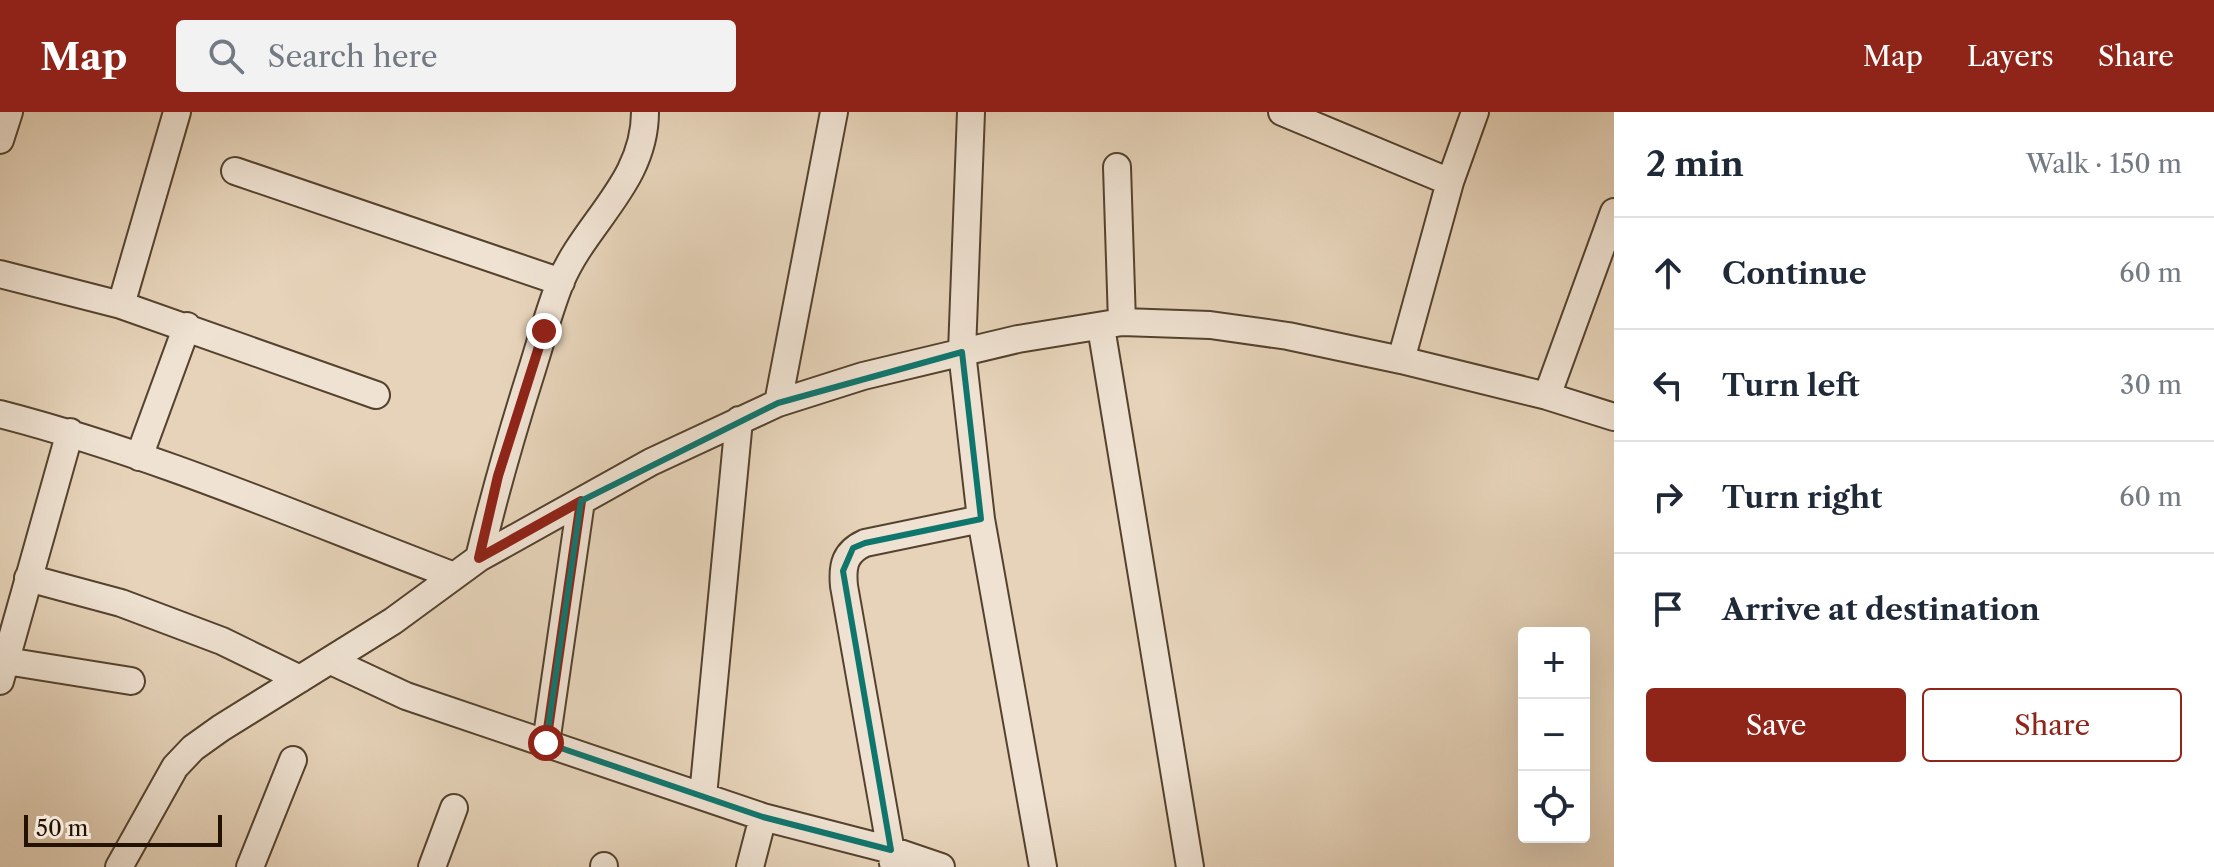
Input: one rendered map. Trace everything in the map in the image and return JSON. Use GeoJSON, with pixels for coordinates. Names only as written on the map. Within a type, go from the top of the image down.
{"type":"FeatureCollection","features":[{"type":"Feature","properties":{"kind":"street"},"geometry":{"type":"LineString","coordinates":[[0,140],[9,112]]}},
{"type":"Feature","properties":{"kind":"street"},"geometry":{"type":"LineString","coordinates":[[121,305],[177,112]]}},
{"type":"Feature","properties":{"kind":"street"},"geometry":{"type":"LineString","coordinates":[[479,558],[498,476],[561,282],[581,242],[619,193],[636,165],[645,130],[645,112]]}},
{"type":"Feature","properties":{"kind":"street"},"geometry":{"type":"LineString","coordinates":[[778,403],[834,112]]}},
{"type":"Feature","properties":{"kind":"street"},"geometry":{"type":"LineString","coordinates":[[971,112],[962,352],[981,519],[1043,867]]}},
{"type":"Feature","properties":{"kind":"street"},"geometry":{"type":"LineString","coordinates":[[1282,112],[1450,182]]}},
{"type":"Feature","properties":{"kind":"street"},"geometry":{"type":"LineString","coordinates":[[1401,360],[1450,182],[1475,112]]}},
{"type":"Feature","properties":{"kind":"street"},"geometry":{"type":"LineString","coordinates":[[1117,167],[1111,324],[1190,867]]}},
{"type":"Feature","properties":{"kind":"street"},"geometry":{"type":"LineString","coordinates":[[235,171],[561,282]]}},
{"type":"Feature","properties":{"kind":"street"},"geometry":{"type":"LineString","coordinates":[[1547,396],[1614,212]]}},
{"type":"Feature","properties":{"kind":"street"},"geometry":{"type":"LineString","coordinates":[[0,274],[121,305],[187,326],[376,395]]}},
{"type":"Feature","properties":{"kind":"street"},"geometry":{"type":"LineString","coordinates":[[119,867],[175,767],[193,748],[393,621],[479,558],[651,462],[739,420],[778,403],[863,376],[1018,339],[1111,324],[1210,325],[1288,336],[1401,360],[1547,396],[1614,417]]}},
{"type":"Feature","properties":{"kind":"street"},"geometry":{"type":"LineString","coordinates":[[139,457],[187,326]]}},
{"type":"Feature","properties":{"kind":"street"},"geometry":{"type":"LineString","coordinates":[[0,414],[70,432],[454,576]]}},
{"type":"Feature","properties":{"kind":"street"},"geometry":{"type":"LineString","coordinates":[[703,796],[739,420]]}},
{"type":"Feature","properties":{"kind":"street"},"geometry":{"type":"LineString","coordinates":[[70,432],[3,671],[131,681]]}},
{"type":"Feature","properties":{"kind":"street"},"geometry":{"type":"LineString","coordinates":[[546,743],[581,501]]}},
{"type":"Feature","properties":{"kind":"street"},"geometry":{"type":"LineString","coordinates":[[892,859],[844,586],[846,558],[853,548],[865,543],[981,519]]}},
{"type":"Feature","properties":{"kind":"street"},"geometry":{"type":"LineString","coordinates":[[28,578],[133,608],[222,641],[300,679]]}},
{"type":"Feature","properties":{"kind":"street"},"geometry":{"type":"LineString","coordinates":[[331,661],[406,696],[763,817],[892,859],[941,867]]}},
{"type":"Feature","properties":{"kind":"street"},"geometry":{"type":"LineString","coordinates":[[250,867],[293,760]]}},
{"type":"Feature","properties":{"kind":"street"},"geometry":{"type":"LineString","coordinates":[[432,867],[454,808]]}},
{"type":"Feature","properties":{"kind":"street"},"geometry":{"type":"LineString","coordinates":[[750,867],[763,817]]}},
{"type":"Feature","properties":{"kind":"highlighted area"},"geometry":{"type":"Polygon","coordinates":[[[962,352],[981,519],[865,543],[853,548],[843,571],[891,850],[763,817],[546,743],[581,501],[778,403],[962,352]]]}},
{"type":"Feature","properties":{"kind":"route"},"geometry":{"type":"LineString","coordinates":[[544,331],[498,476],[479,558],[581,501],[546,743]]}}]}
